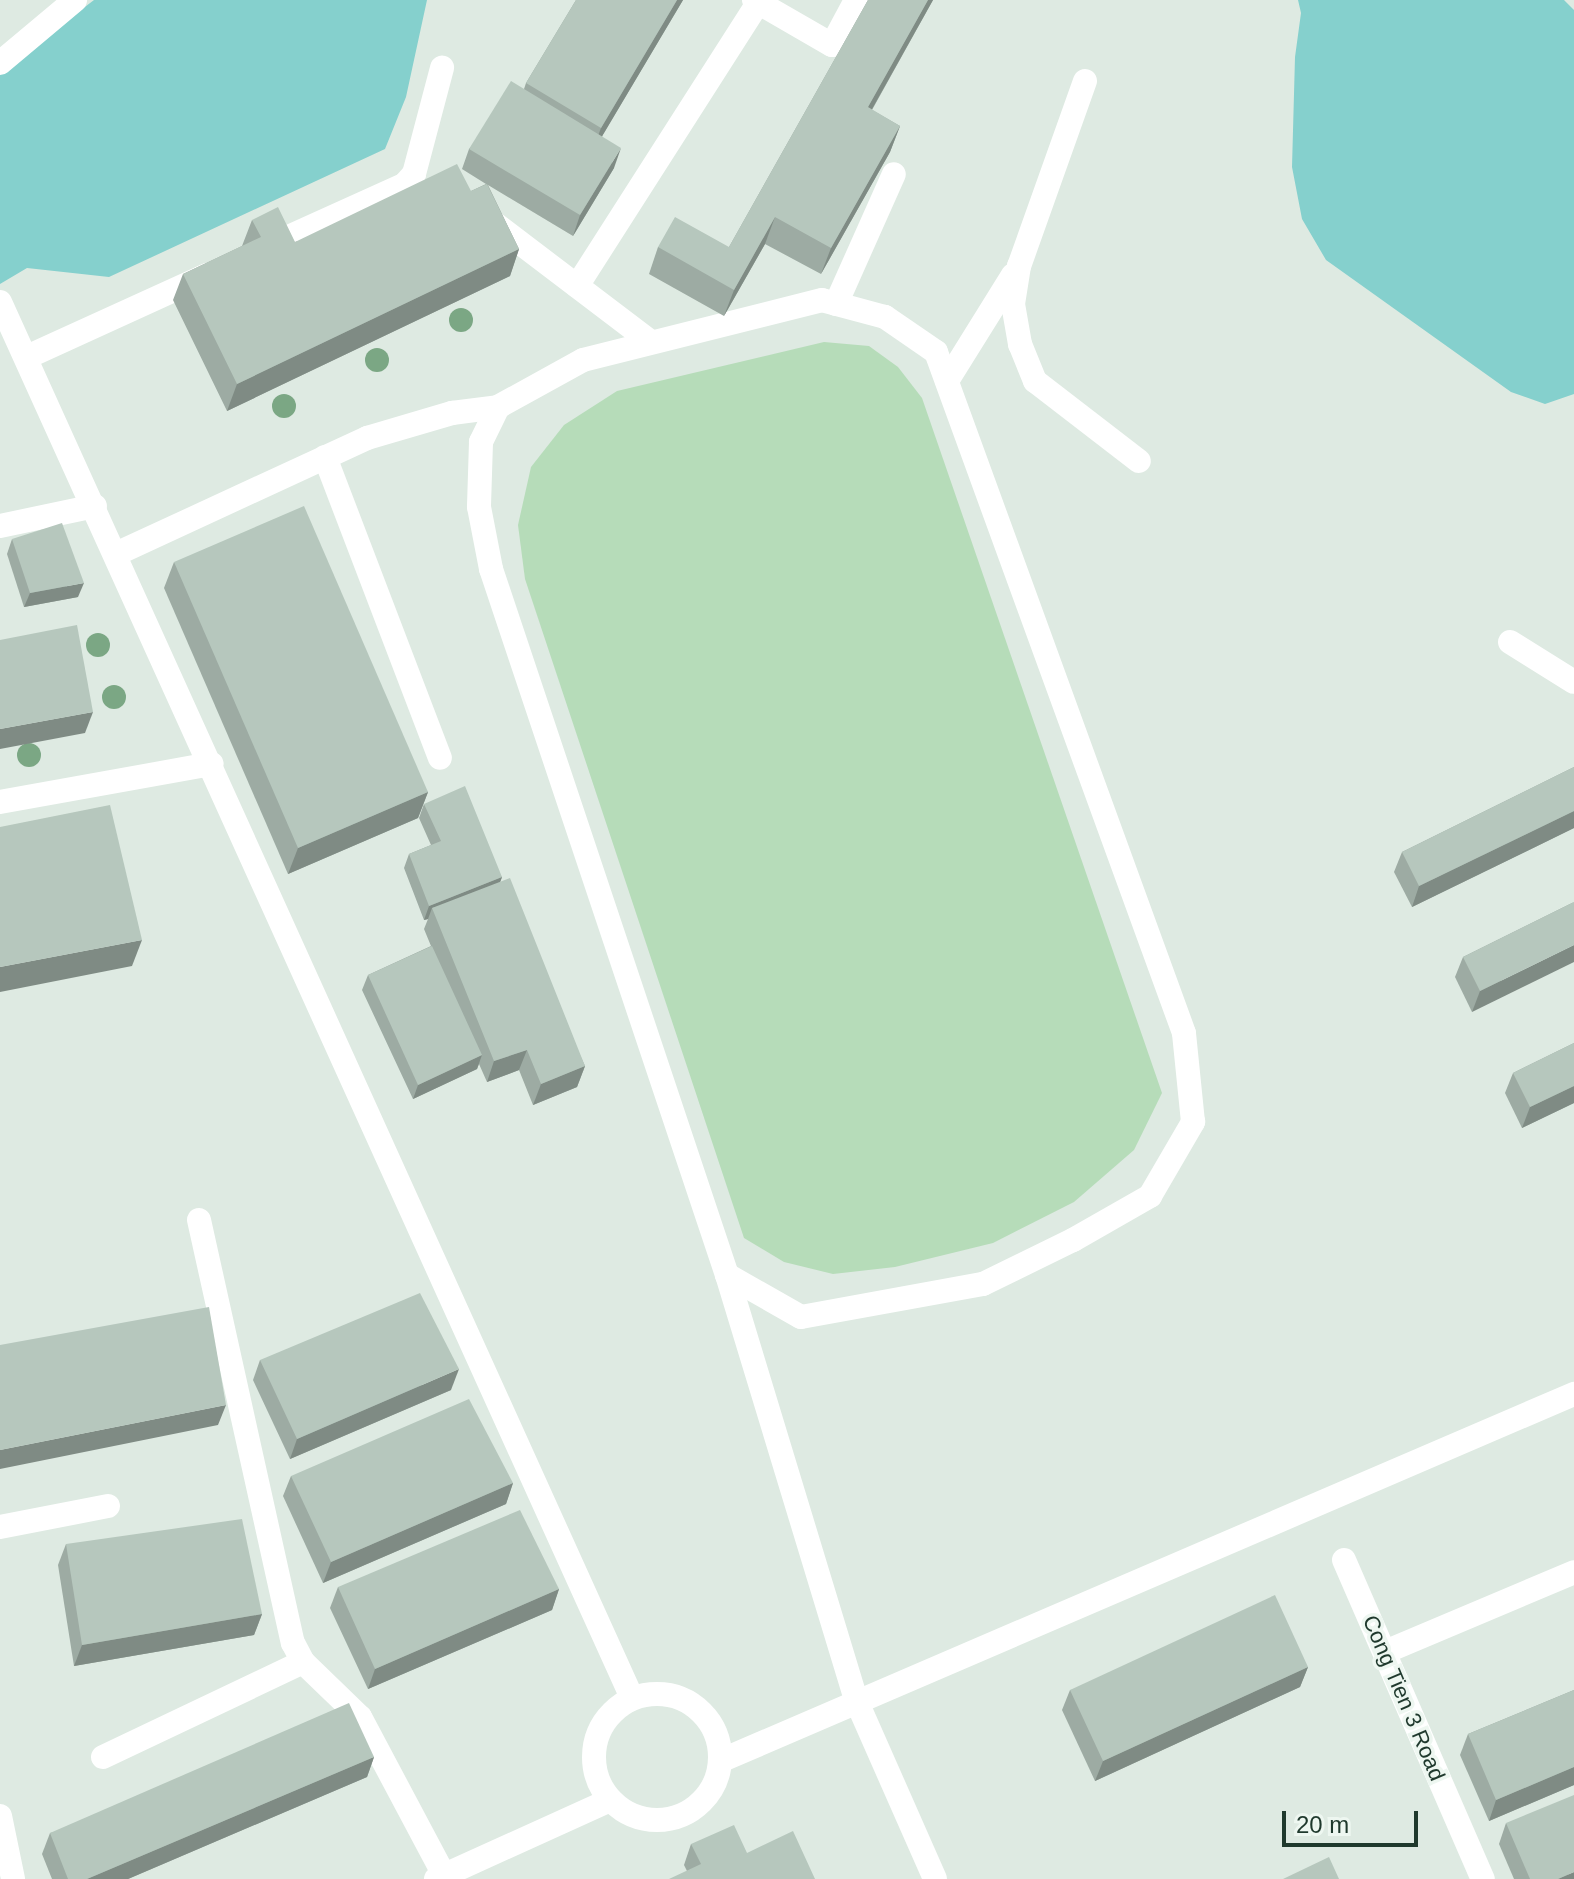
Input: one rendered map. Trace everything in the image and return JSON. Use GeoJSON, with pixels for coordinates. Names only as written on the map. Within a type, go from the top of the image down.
{"type":"FeatureCollection","features":[{"type":"Feature","properties":{"kind":"street"},"geometry":{"type":"LineString","coordinates":[[0,63],[75,0]]}},
{"type":"Feature","properties":{"kind":"street"},"geometry":{"type":"LineString","coordinates":[[577,286],[756,1],[832,45],[856,0]]}},
{"type":"Feature","properties":{"kind":"street"},"geometry":{"type":"LineString","coordinates":[[27,357],[404,185],[414,174],[442,68]]}},
{"type":"Feature","properties":{"kind":"street"},"geometry":{"type":"LineString","coordinates":[[1085,81],[1019,266],[1013,304],[1020,344],[1035,381],[1139,461]]}},
{"type":"Feature","properties":{"kind":"street"},"geometry":{"type":"LineString","coordinates":[[836,304],[894,174]]}},
{"type":"Feature","properties":{"kind":"street"},"geometry":{"type":"LineString","coordinates":[[490,220],[651,342]]}},
{"type":"Feature","properties":{"kind":"street"},"geometry":{"type":"LineString","coordinates":[[947,381],[1019,266]]}},
{"type":"Feature","properties":{"kind":"street"},"geometry":{"type":"LineString","coordinates":[[116,554],[367,438],[452,413],[498,407],[583,360],[651,342],[822,300],[885,317],[936,352],[1184,1033],[1193,1122],[1150,1196],[1073,1240],[983,1284],[801,1317],[727,1275]]}},
{"type":"Feature","properties":{"kind":"street"},"geometry":{"type":"LineString","coordinates":[[0,302],[212,764],[632,1698]]}},
{"type":"Feature","properties":{"kind":"street"},"geometry":{"type":"LineString","coordinates":[[498,407],[481,442],[479,507],[491,569],[727,1275],[857,1702],[935,1879]]}},
{"type":"Feature","properties":{"kind":"street"},"geometry":{"type":"LineString","coordinates":[[325,457],[440,758]]}},
{"type":"Feature","properties":{"kind":"street"},"geometry":{"type":"LineString","coordinates":[[0,526],[95,506]]}},
{"type":"Feature","properties":{"kind":"street"},"geometry":{"type":"LineString","coordinates":[[1510,642],[1574,682]]}},
{"type":"Feature","properties":{"kind":"street"},"geometry":{"type":"LineString","coordinates":[[0,802],[212,764]]}},
{"type":"Feature","properties":{"kind":"street"},"geometry":{"type":"LineString","coordinates":[[199,1220],[293,1643],[303,1662],[360,1717],[454,1875],[610,1800]]}},
{"type":"Feature","properties":{"kind":"street"},"geometry":{"type":"LineString","coordinates":[[720,1761],[1574,1394]]}},
{"type":"Feature","properties":{"kind":"street"},"geometry":{"type":"LineString","coordinates":[[0,1527],[108,1506]]}},
{"type":"Feature","properties":{"kind":"street","name":"Cong Tien 3 Road"},"geometry":{"type":"LineString","coordinates":[[1344,1560],[1483,1879]]}},
{"type":"Feature","properties":{"kind":"street"},"geometry":{"type":"LineString","coordinates":[[1385,1652],[1574,1572]]}},
{"type":"Feature","properties":{"kind":"street"},"geometry":{"type":"LineString","coordinates":[[103,1757],[303,1662]]}},
{"type":"Feature","properties":{"kind":"street"},"geometry":{"type":"LineString","coordinates":[[665,1694],[686,1700],[704,1714],[716,1732],[720,1761],[708,1795],[692,1809],[671,1818],[648,1819],[628,1813],[610,1800],[597,1778],[593,1756],[600,1728],[614,1710],[632,1698],[665,1694]]}},
{"type":"Feature","properties":{"kind":"street"},"geometry":{"type":"LineString","coordinates":[[0,1816],[13,1879]]}},
{"type":"Feature","properties":{"kind":"green space"},"geometry":{"type":"Polygon","coordinates":[[[824,342],[869,346],[898,367],[922,398],[1162,1093],[1134,1150],[1074,1202],[993,1243],[895,1267],[833,1274],[784,1262],[744,1238],[525,579],[518,525],[531,467],[564,425],[617,391],[824,342]]]}},
{"type":"Feature","properties":{"kind":"water"},"geometry":{"type":"Polygon","coordinates":[[[94,0],[427,0],[406,97],[385,149],[109,277],[27,268],[0,284],[0,72],[94,0]]]}},
{"type":"Feature","properties":{"kind":"water"},"geometry":{"type":"Polygon","coordinates":[[[1298,0],[1564,0],[1574,10],[1574,394],[1545,404],[1511,392],[1326,260],[1302,219],[1292,167],[1295,57],[1301,13],[1298,0]]]}},
{"type":"Feature","properties":{"kind":"building"},"geometry":{"type":"Polygon","coordinates":[[[576,0],[677,0],[601,128],[526,83],[576,0]]]}},
{"type":"Feature","properties":{"kind":"building"},"geometry":{"type":"Polygon","coordinates":[[[868,0],[928,0],[868,107],[900,126],[831,248],[775,217],[734,290],[658,247],[675,217],[729,247],[868,0]]]}},
{"type":"Feature","properties":{"kind":"building"},"geometry":{"type":"Polygon","coordinates":[[[511,81],[621,148],[580,215],[469,149],[511,81]]]}},
{"type":"Feature","properties":{"kind":"building"},"geometry":{"type":"Polygon","coordinates":[[[457,164],[471,191],[487,184],[519,249],[237,384],[183,274],[261,237],[252,220],[278,207],[295,242],[457,164]]]}},
{"type":"Feature","properties":{"kind":"building"},"geometry":{"type":"Polygon","coordinates":[[[304,506],[428,792],[298,848],[174,562],[304,506]]]}},
{"type":"Feature","properties":{"kind":"building"},"geometry":{"type":"Polygon","coordinates":[[[62,523],[84,583],[30,593],[12,539],[62,523]]]}},
{"type":"Feature","properties":{"kind":"building"},"geometry":{"type":"Polygon","coordinates":[[[77,625],[93,712],[0,729],[0,640],[77,625]]]}},
{"type":"Feature","properties":{"kind":"building"},"geometry":{"type":"Polygon","coordinates":[[[1574,767],[1574,811],[1419,886],[1402,852],[1574,767]]]}},
{"type":"Feature","properties":{"kind":"building"},"geometry":{"type":"Polygon","coordinates":[[[465,786],[502,877],[429,906],[409,854],[441,841],[424,804],[465,786]]]}},
{"type":"Feature","properties":{"kind":"building"},"geometry":{"type":"Polygon","coordinates":[[[110,805],[142,940],[0,967],[0,827],[110,805]]]}},
{"type":"Feature","properties":{"kind":"building"},"geometry":{"type":"Polygon","coordinates":[[[510,878],[585,1066],[541,1084],[527,1050],[494,1061],[432,908],[510,878]]]}},
{"type":"Feature","properties":{"kind":"building"},"geometry":{"type":"Polygon","coordinates":[[[1574,902],[1574,945],[1480,991],[1463,957],[1574,902]]]}},
{"type":"Feature","properties":{"kind":"building"},"geometry":{"type":"Polygon","coordinates":[[[432,946],[482,1055],[418,1085],[368,975],[432,946]]]}},
{"type":"Feature","properties":{"kind":"building"},"geometry":{"type":"Polygon","coordinates":[[[1574,1043],[1574,1086],[1530,1107],[1513,1073],[1574,1043]]]}},
{"type":"Feature","properties":{"kind":"building"},"geometry":{"type":"Polygon","coordinates":[[[420,1293],[459,1369],[297,1439],[260,1360],[420,1293]]]}},
{"type":"Feature","properties":{"kind":"building"},"geometry":{"type":"Polygon","coordinates":[[[209,1307],[226,1405],[0,1450],[0,1345],[209,1307]]]}},
{"type":"Feature","properties":{"kind":"building"},"geometry":{"type":"Polygon","coordinates":[[[469,1399],[513,1483],[331,1562],[291,1476],[469,1399]]]}},
{"type":"Feature","properties":{"kind":"building"},"geometry":{"type":"Polygon","coordinates":[[[520,1510],[559,1589],[375,1669],[338,1587],[520,1510]]]}},
{"type":"Feature","properties":{"kind":"building"},"geometry":{"type":"Polygon","coordinates":[[[242,1519],[262,1614],[82,1645],[66,1544],[242,1519]]]}},
{"type":"Feature","properties":{"kind":"building"},"geometry":{"type":"Polygon","coordinates":[[[1275,1595],[1308,1667],[1103,1761],[1070,1690],[1275,1595]]]}},
{"type":"Feature","properties":{"kind":"building"},"geometry":{"type":"Polygon","coordinates":[[[1574,1690],[1574,1767],[1496,1800],[1468,1734],[1574,1690]]]}},
{"type":"Feature","properties":{"kind":"building"},"geometry":{"type":"Polygon","coordinates":[[[349,1703],[374,1757],[87,1879],[68,1879],[50,1833],[349,1703]]]}},
{"type":"Feature","properties":{"kind":"building"},"geometry":{"type":"Polygon","coordinates":[[[1574,1795],[1574,1872],[1558,1879],[1530,1879],[1506,1823],[1574,1795]]]}},
{"type":"Feature","properties":{"kind":"building"},"geometry":{"type":"Polygon","coordinates":[[[734,1825],[747,1853],[793,1831],[815,1879],[669,1879],[701,1864],[691,1844],[734,1825]]]}},
{"type":"Feature","properties":{"kind":"building"},"geometry":{"type":"Polygon","coordinates":[[[1329,1857],[1339,1879],[1283,1879],[1329,1857]]]}}]}
